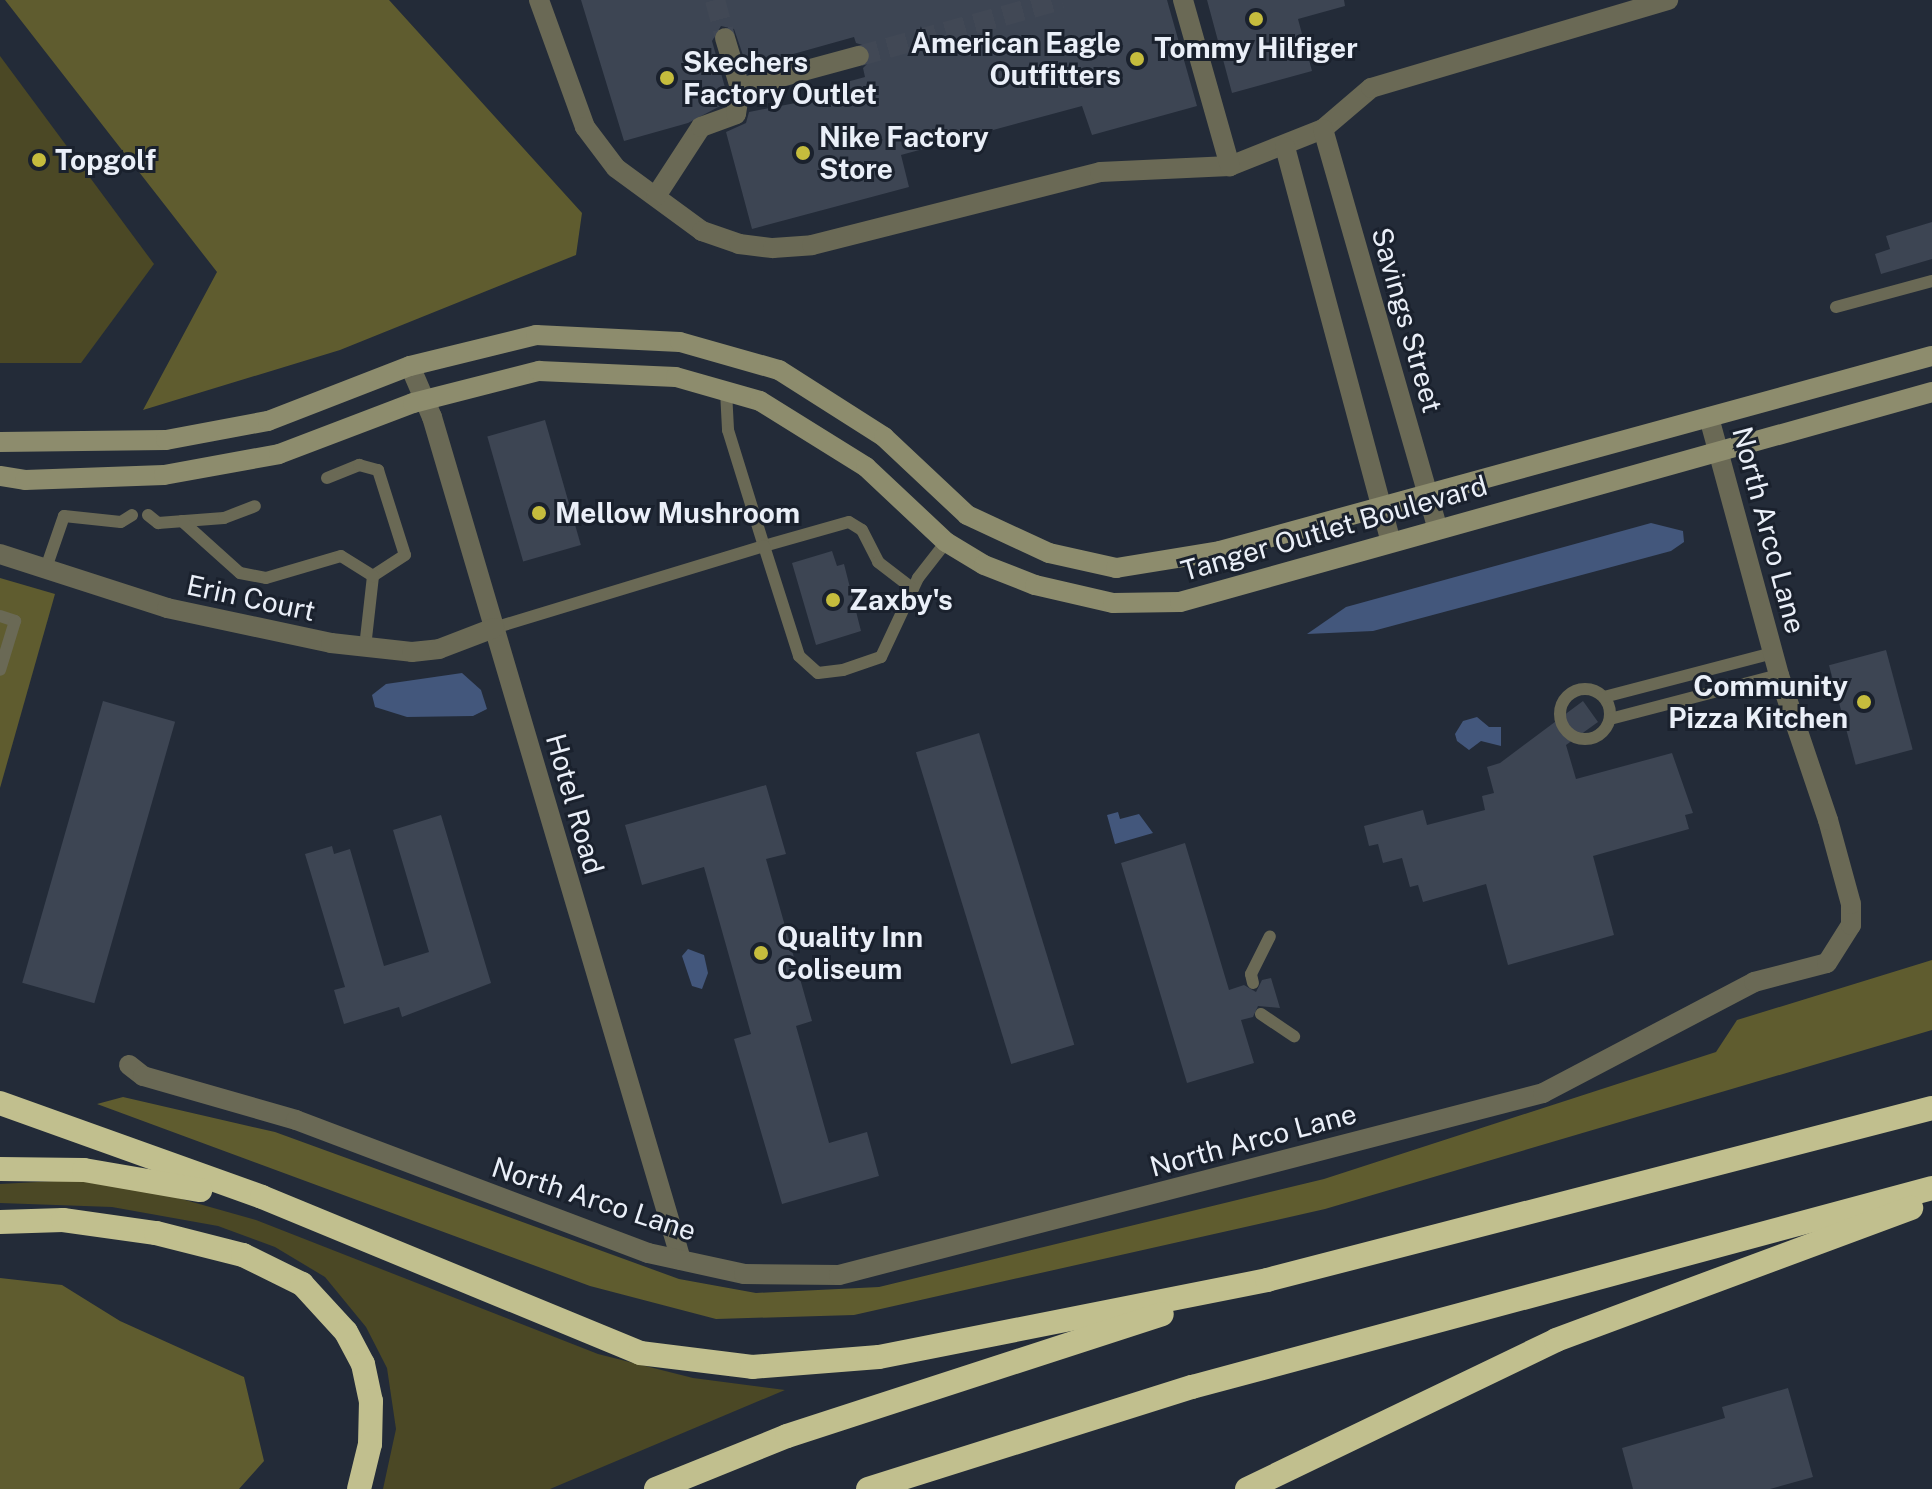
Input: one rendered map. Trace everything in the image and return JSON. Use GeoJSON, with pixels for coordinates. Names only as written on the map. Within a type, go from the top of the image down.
{"type":"FeatureCollection","features":[{"type":"Feature","properties":{"kind":"highway"},"geometry":{"type":"LineString","coordinates":[[0,1103],[262,1197],[307,1219],[640,1353],[752,1367],[879,1357],[1267,1280],[1932,1108]]}},
{"type":"Feature","properties":{"kind":"highway"},"geometry":{"type":"LineString","coordinates":[[0,1169],[84,1170],[172,1183],[307,1219]]}},
{"type":"Feature","properties":{"kind":"highway"},"geometry":{"type":"LineString","coordinates":[[868,1489],[1192,1387],[1932,1188]]}},
{"type":"Feature","properties":{"kind":"highway"},"geometry":{"type":"LineString","coordinates":[[1247,1489],[1322,1450],[1556,1340],[1932,1200]]}},
{"type":"Feature","properties":{"kind":"highway"},"geometry":{"type":"LineString","coordinates":[[0,1222],[63,1220],[144,1230],[243,1255],[302,1284],[339,1323],[363,1364],[371,1401],[370,1444],[359,1489]]}},
{"type":"Feature","properties":{"kind":"highway"},"geometry":{"type":"LineString","coordinates":[[656,1489],[787,1436],[1267,1280]]}},
{"type":"Feature","properties":{"kind":"highway"},"geometry":{"type":"LineString","coordinates":[[1290,1489],[1322,1450]]}},
{"type":"Feature","properties":{"kind":"street"},"geometry":{"type":"LineString","coordinates":[[539,0],[585,127],[616,168],[702,231],[739,244],[773,248],[812,245],[1100,172],[1230,166],[1285,147],[1323,129],[1371,88],[1668,0]]}},
{"type":"Feature","properties":{"kind":"street"},"geometry":{"type":"LineString","coordinates":[[1183,0],[1230,166]]}},
{"type":"Feature","properties":{"kind":"street"},"geometry":{"type":"LineString","coordinates":[[656,196],[701,127],[736,114],[740,88],[725,38]]}},
{"type":"Feature","properties":{"kind":"street"},"geometry":{"type":"LineString","coordinates":[[740,88],[859,56]]}},
{"type":"Feature","properties":{"kind":"street","name":"Savings Street"},"geometry":{"type":"LineString","coordinates":[[1323,129],[1437,527]]}},
{"type":"Feature","properties":{"kind":"street"},"geometry":{"type":"LineString","coordinates":[[1285,147],[1390,540]]}},
{"type":"Feature","properties":{"kind":"street","name":"Tanger Outlet Boulevard"},"geometry":{"type":"LineString","coordinates":[[0,442],[166,440],[268,421],[410,366],[536,335],[680,342],[779,370],[884,437],[967,515],[1049,553],[1116,568],[1220,551],[1932,356]]}},
{"type":"Feature","properties":{"kind":"street","name":"Hotel Road"},"geometry":{"type":"LineString","coordinates":[[410,366],[426,399],[681,1260]]}},
{"type":"Feature","properties":{"kind":"street","name":"Tanger Outlet Boulevard"},"geometry":{"type":"LineString","coordinates":[[0,476],[25,480],[164,475],[279,454],[426,399],[539,371],[676,377],[760,401],[866,467],[946,542],[1035,585],[1113,603],[1180,602],[1390,540],[1932,392]]}},
{"type":"Feature","properties":{"kind":"street","name":"North Arco Lane"},"geometry":{"type":"LineString","coordinates":[[129,1065],[143,1076],[296,1120],[554,1220],[681,1260],[744,1274],[839,1275],[966,1245],[1543,1093],[1754,982],[1827,963],[1851,925],[1851,904],[1779,675],[1709,417]]}},
{"type":"Feature","properties":{"kind":"street","name":"Erin Court"},"geometry":{"type":"LineString","coordinates":[[0,554],[167,608],[365,647],[412,652],[439,649],[494,628]]}},
{"type":"Feature","properties":{"kind":"lane"},"geometry":{"type":"LineString","coordinates":[[1836,307],[1932,281]]}},
{"type":"Feature","properties":{"kind":"lane"},"geometry":{"type":"LineString","coordinates":[[726,391],[728,430],[799,656],[818,673],[881,657],[913,589],[946,542]]}},
{"type":"Feature","properties":{"kind":"lane"},"geometry":{"type":"LineString","coordinates":[[327,478],[359,465],[378,470],[405,555],[373,576]]}},
{"type":"Feature","properties":{"kind":"lane"},"geometry":{"type":"LineString","coordinates":[[147,532],[153,519],[182,521],[224,518],[255,506]]}},
{"type":"Feature","properties":{"kind":"lane"},"geometry":{"type":"LineString","coordinates":[[46,568],[64,516],[128,523]]}},
{"type":"Feature","properties":{"kind":"lane"},"geometry":{"type":"LineString","coordinates":[[182,521],[240,573],[266,578],[341,556],[373,576]]}},
{"type":"Feature","properties":{"kind":"lane"},"geometry":{"type":"LineString","coordinates":[[494,628],[849,522],[862,530],[878,562],[913,589]]}},
{"type":"Feature","properties":{"kind":"lane"},"geometry":{"type":"LineString","coordinates":[[365,647],[373,576]]}},
{"type":"Feature","properties":{"kind":"lane"},"geometry":{"type":"LineString","coordinates":[[0,616],[15,621],[0,670]]}},
{"type":"Feature","properties":{"kind":"lane"},"geometry":{"type":"LineString","coordinates":[[1604,697],[1610,719],[1602,733],[1586,739],[1571,734],[1561,720],[1562,704],[1573,692],[1589,689],[1604,697],[1773,653]]}},
{"type":"Feature","properties":{"kind":"lane"},"geometry":{"type":"LineString","coordinates":[[1610,719],[1779,675]]}},
{"type":"Feature","properties":{"kind":"lane"},"geometry":{"type":"LineString","coordinates":[[1253,983],[1251,974],[1270,936]]}},
{"type":"Feature","properties":{"kind":"lane"},"geometry":{"type":"LineString","coordinates":[[1261,1014],[1294,1036]]}},
{"type":"Feature","properties":{"kind":"shaded area"},"geometry":{"type":"Polygon","coordinates":[[[5,0],[389,0],[582,213],[576,255],[340,350],[143,410],[217,272],[5,0]]]}},
{"type":"Feature","properties":{"kind":"shaded area","name":"Topgolf"},"geometry":{"type":"Polygon","coordinates":[[[0,56],[154,264],[81,363],[0,363],[0,56]]]}},
{"type":"Feature","properties":{"kind":"shaded area"},"geometry":{"type":"Polygon","coordinates":[[[0,578],[55,594],[0,788],[0,578]]]}},
{"type":"Feature","properties":{"kind":"shaded area"},"geometry":{"type":"Polygon","coordinates":[[[1932,960],[1932,1030],[1325,1209],[854,1315],[716,1319],[590,1286],[97,1104],[123,1097],[275,1132],[679,1279],[756,1293],[879,1287],[1324,1179],[1716,1052],[1737,1020],[1932,960]]]}},
{"type":"Feature","properties":{"kind":"shaded area"},"geometry":{"type":"Polygon","coordinates":[[[75,1180],[171,1196],[256,1220],[598,1354],[693,1378],[785,1390],[550,1489],[383,1489],[396,1429],[387,1368],[366,1327],[325,1277],[275,1247],[218,1226],[112,1207],[0,1203],[0,1184],[75,1180]]]}},
{"type":"Feature","properties":{"kind":"shaded area"},"geometry":{"type":"Polygon","coordinates":[[[0,1278],[62,1285],[120,1321],[244,1377],[264,1461],[239,1489],[0,1489],[0,1278]]]}},
{"type":"Feature","properties":{"kind":"water"},"geometry":{"type":"Polygon","coordinates":[[[1651,523],[1683,531],[1684,542],[1671,551],[1373,631],[1307,634],[1346,607],[1651,523]]]}},
{"type":"Feature","properties":{"kind":"water"},"geometry":{"type":"Polygon","coordinates":[[[462,673],[481,690],[487,709],[473,716],[407,717],[375,707],[372,695],[386,684],[462,673]]]}},
{"type":"Feature","properties":{"kind":"water"},"geometry":{"type":"Polygon","coordinates":[[[1477,717],[1489,727],[1501,727],[1501,746],[1481,741],[1469,750],[1457,741],[1455,734],[1463,721],[1477,717]]]}},
{"type":"Feature","properties":{"kind":"water"},"geometry":{"type":"Polygon","coordinates":[[[1118,812],[1120,819],[1139,814],[1153,833],[1115,844],[1107,815],[1118,812]]]}},
{"type":"Feature","properties":{"kind":"water"},"geometry":{"type":"Polygon","coordinates":[[[688,949],[704,955],[708,973],[702,989],[692,986],[682,956],[688,949]]]}},
{"type":"Feature","properties":{"kind":"building"},"geometry":{"type":"Polygon","coordinates":[[[581,0],[1167,0],[1197,106],[1092,135],[1082,106],[901,155],[909,187],[752,229],[726,132],[746,123],[749,112],[816,99],[814,91],[865,77],[863,68],[872,59],[869,47],[856,43],[854,37],[747,67],[734,29],[721,26],[712,41],[726,91],[724,104],[688,123],[624,141],[581,0]]]}},
{"type":"Feature","properties":{"kind":"building"},"geometry":{"type":"Polygon","coordinates":[[[1207,0],[1344,0],[1345,6],[1298,19],[1312,71],[1232,93],[1207,0]]]}},
{"type":"Feature","properties":{"kind":"building"},"geometry":{"type":"Polygon","coordinates":[[[1932,222],[1932,259],[1881,274],[1875,254],[1890,249],[1886,236],[1932,222]]]}},
{"type":"Feature","properties":{"kind":"building","name":"Mellow Mushroom"},"geometry":{"type":"Polygon","coordinates":[[[545,420],[581,545],[523,562],[487,437],[545,420]]]}},
{"type":"Feature","properties":{"kind":"building"},"geometry":{"type":"Polygon","coordinates":[[[832,551],[837,566],[844,564],[861,631],[816,645],[792,563],[832,551]]]}},
{"type":"Feature","properties":{"kind":"building"},"geometry":{"type":"Polygon","coordinates":[[[1886,650],[1913,749],[1856,765],[1829,665],[1886,650]]]}},
{"type":"Feature","properties":{"kind":"building"},"geometry":{"type":"Polygon","coordinates":[[[103,701],[175,722],[94,1003],[22,983],[103,701]]]}},
{"type":"Feature","properties":{"kind":"building"},"geometry":{"type":"Polygon","coordinates":[[[1583,701],[1598,722],[1566,745],[1576,779],[1672,753],[1693,813],[1685,815],[1689,829],[1593,856],[1614,935],[1508,965],[1486,884],[1423,902],[1418,885],[1410,887],[1402,858],[1383,863],[1378,844],[1369,846],[1364,826],[1423,810],[1427,825],[1485,810],[1482,796],[1494,793],[1487,767],[1500,763],[1583,701]]]}},
{"type":"Feature","properties":{"kind":"building"},"geometry":{"type":"Polygon","coordinates":[[[979,733],[1074,1045],[1011,1064],[916,752],[979,733]]]}},
{"type":"Feature","properties":{"kind":"building","name":"Quality Inn Coliseum"},"geometry":{"type":"Polygon","coordinates":[[[766,785],[786,854],[766,859],[812,1021],[796,1026],[829,1143],[867,1132],[879,1176],[782,1204],[734,1039],[751,1034],[704,867],[642,885],[625,825],[766,785]]]}},
{"type":"Feature","properties":{"kind":"building"},"geometry":{"type":"Polygon","coordinates":[[[441,815],[491,983],[402,1017],[399,1007],[344,1024],[334,990],[345,987],[305,854],[332,846],[334,854],[350,849],[384,966],[429,952],[393,830],[441,815]]]}},
{"type":"Feature","properties":{"kind":"building"},"geometry":{"type":"Polygon","coordinates":[[[1185,843],[1229,990],[1244,985],[1256,992],[1262,980],[1271,978],[1280,1008],[1258,1006],[1253,1017],[1241,1020],[1254,1063],[1187,1083],[1121,863],[1185,843]]]}},
{"type":"Feature","properties":{"kind":"building"},"geometry":{"type":"Polygon","coordinates":[[[1788,1388],[1813,1477],[1770,1489],[1633,1489],[1622,1448],[1725,1418],[1722,1407],[1788,1388]]]}},
{"type":"Feature","properties":{"kind":"tunnel"},"geometry":{"type":"LineString","coordinates":[[715,0],[725,38]]}},
{"type":"Feature","properties":{"kind":"tunnel"},"geometry":{"type":"LineString","coordinates":[[859,56],[1061,0]]}},
{"type":"Feature","properties":{"kind":"place","name":"Tommy Hilfiger"},"geometry":{"type":"Point","coordinates":[1256,19]}},
{"type":"Feature","properties":{"kind":"place","name":"American Eagle Outfitters"},"geometry":{"type":"Point","coordinates":[1137,59]}},
{"type":"Feature","properties":{"kind":"place","name":"Skechers Factory Outlet"},"geometry":{"type":"Point","coordinates":[667,78]}},
{"type":"Feature","properties":{"kind":"place","name":"Nike Factory Store"},"geometry":{"type":"Point","coordinates":[803,153]}},
{"type":"Feature","properties":{"kind":"place","name":"Topgolf"},"geometry":{"type":"Point","coordinates":[39,160]}},
{"type":"Feature","properties":{"kind":"place","name":"Mellow Mushroom"},"geometry":{"type":"Point","coordinates":[539,513]}},
{"type":"Feature","properties":{"kind":"place","name":"Zaxby's"},"geometry":{"type":"Point","coordinates":[833,600]}},
{"type":"Feature","properties":{"kind":"place","name":"Community Pizza Kitchen"},"geometry":{"type":"Point","coordinates":[1864,702]}},
{"type":"Feature","properties":{"kind":"place","name":"Quality Inn Coliseum"},"geometry":{"type":"Point","coordinates":[761,953]}}]}
